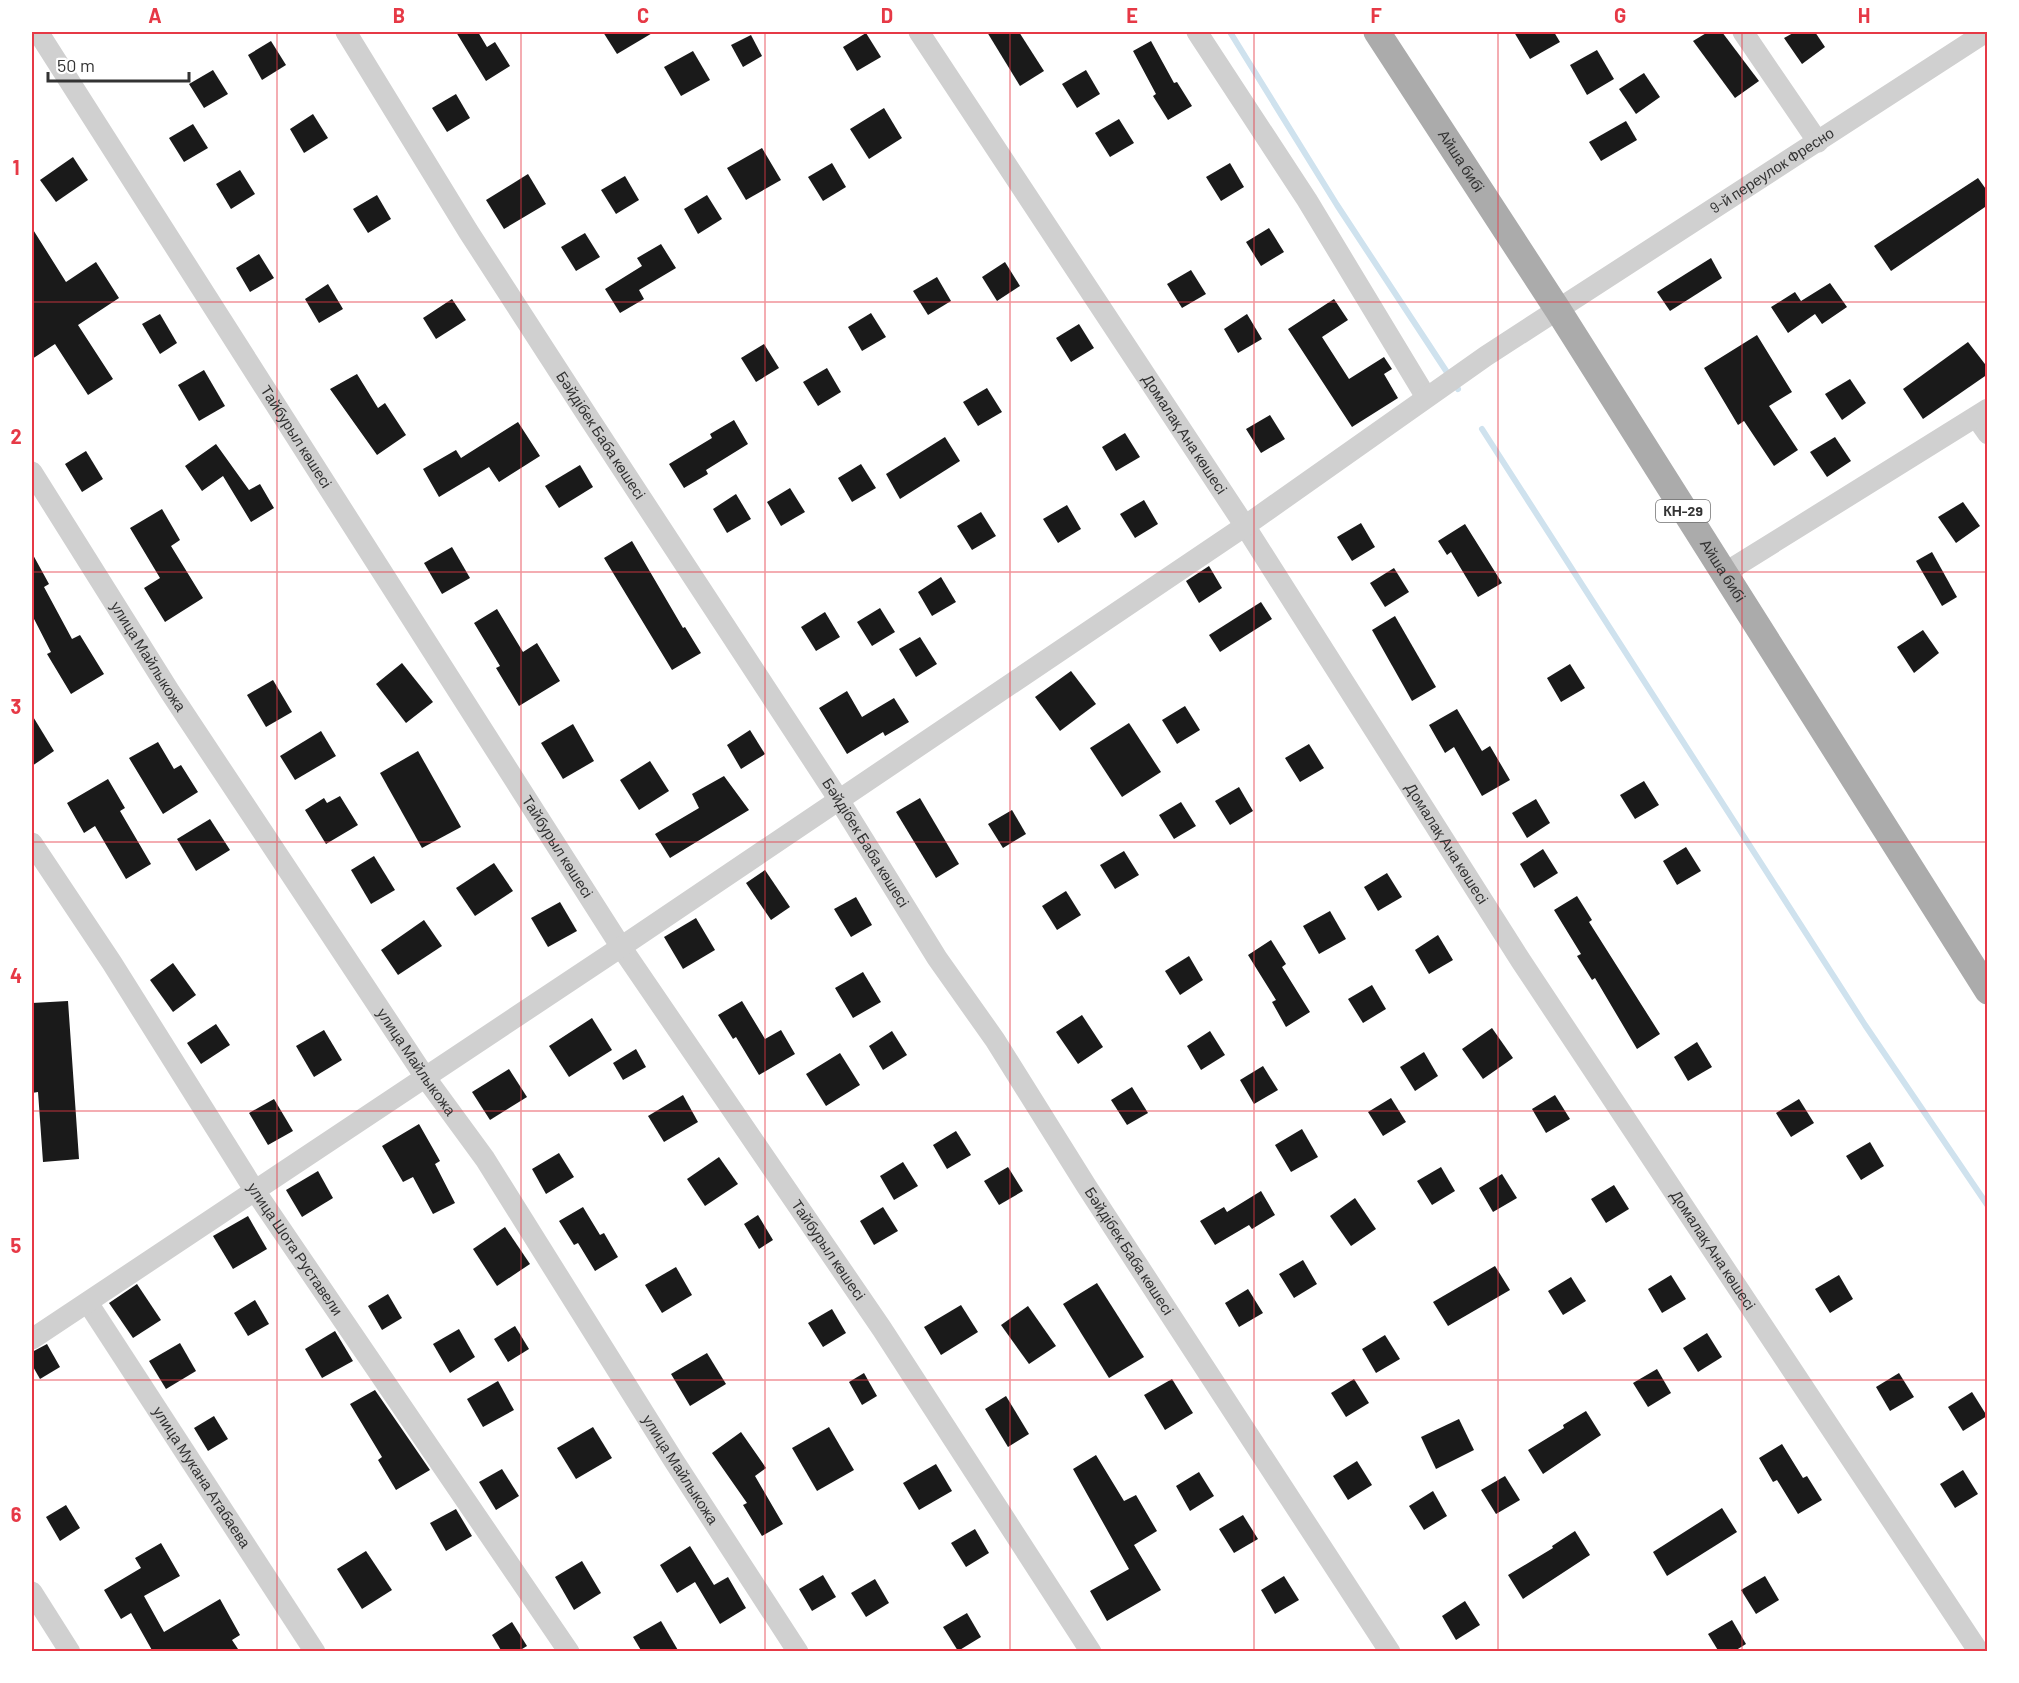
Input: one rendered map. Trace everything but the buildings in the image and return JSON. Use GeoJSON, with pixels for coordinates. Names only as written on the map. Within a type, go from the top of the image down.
{"type":"FeatureCollection","features":[{"type":"Feature","properties":{"kind":"main road","name":"Айша бибі"},"geometry":{"type":"LineString","coordinates":[[1377,32],[1558,310],[1988,991]]}},
{"type":"Feature","properties":{"kind":"street","name":"Тайбурыл көшесі"},"geometry":{"type":"LineString","coordinates":[[38,32],[621,946],[882,1329],[1091,1652]]}},
{"type":"Feature","properties":{"kind":"street","name":"Бәйдібек Баба көшесі"},"geometry":{"type":"LineString","coordinates":[[346,32],[475,241],[839,800],[937,958],[995,1040],[1087,1187],[1390,1652]]}},
{"type":"Feature","properties":{"kind":"street","name":"Домалақ Ана көшесі"},"geometry":{"type":"LineString","coordinates":[[919,32],[1245,526],[1521,961],[1979,1652]]}},
{"type":"Feature","properties":{"kind":"street"},"geometry":{"type":"LineString","coordinates":[[1197,32],[1431,394]]}},
{"type":"Feature","properties":{"kind":"street"},"geometry":{"type":"LineString","coordinates":[[1743,32],[1818,142]]}},
{"type":"Feature","properties":{"kind":"street","name":"9-й переулок Фресно"},"geometry":{"type":"LineString","coordinates":[[32,1339],[1245,526],[1486,356],[1986,32]]}},
{"type":"Feature","properties":{"kind":"street"},"geometry":{"type":"LineString","coordinates":[[1723,574],[1984,420]]}},
{"type":"Feature","properties":{"kind":"street","name":"улица Майлыкожа"},"geometry":{"type":"LineString","coordinates":[[32,472],[170,692],[425,1077],[485,1159],[674,1461],[798,1652]]}},
{"type":"Feature","properties":{"kind":"street","name":"улица Шота Руставели"},"geometry":{"type":"LineString","coordinates":[[32,843],[112,963],[255,1191],[569,1652]]}},
{"type":"Feature","properties":{"kind":"street","name":"улица Мукана Атабаева"},"geometry":{"type":"LineString","coordinates":[[88,1303],[315,1652]]}},
{"type":"Feature","properties":{"kind":"street"},"geometry":{"type":"LineString","coordinates":[[32,1592],[70,1652]]}},
{"type":"Feature","properties":{"kind":"waterway"},"geometry":{"type":"LineString","coordinates":[[1230,32],[1337,205],[1458,389]]}},
{"type":"Feature","properties":{"kind":"waterway"},"geometry":{"type":"LineString","coordinates":[[1482,429],[1865,1025],[1988,1206]]}}]}
